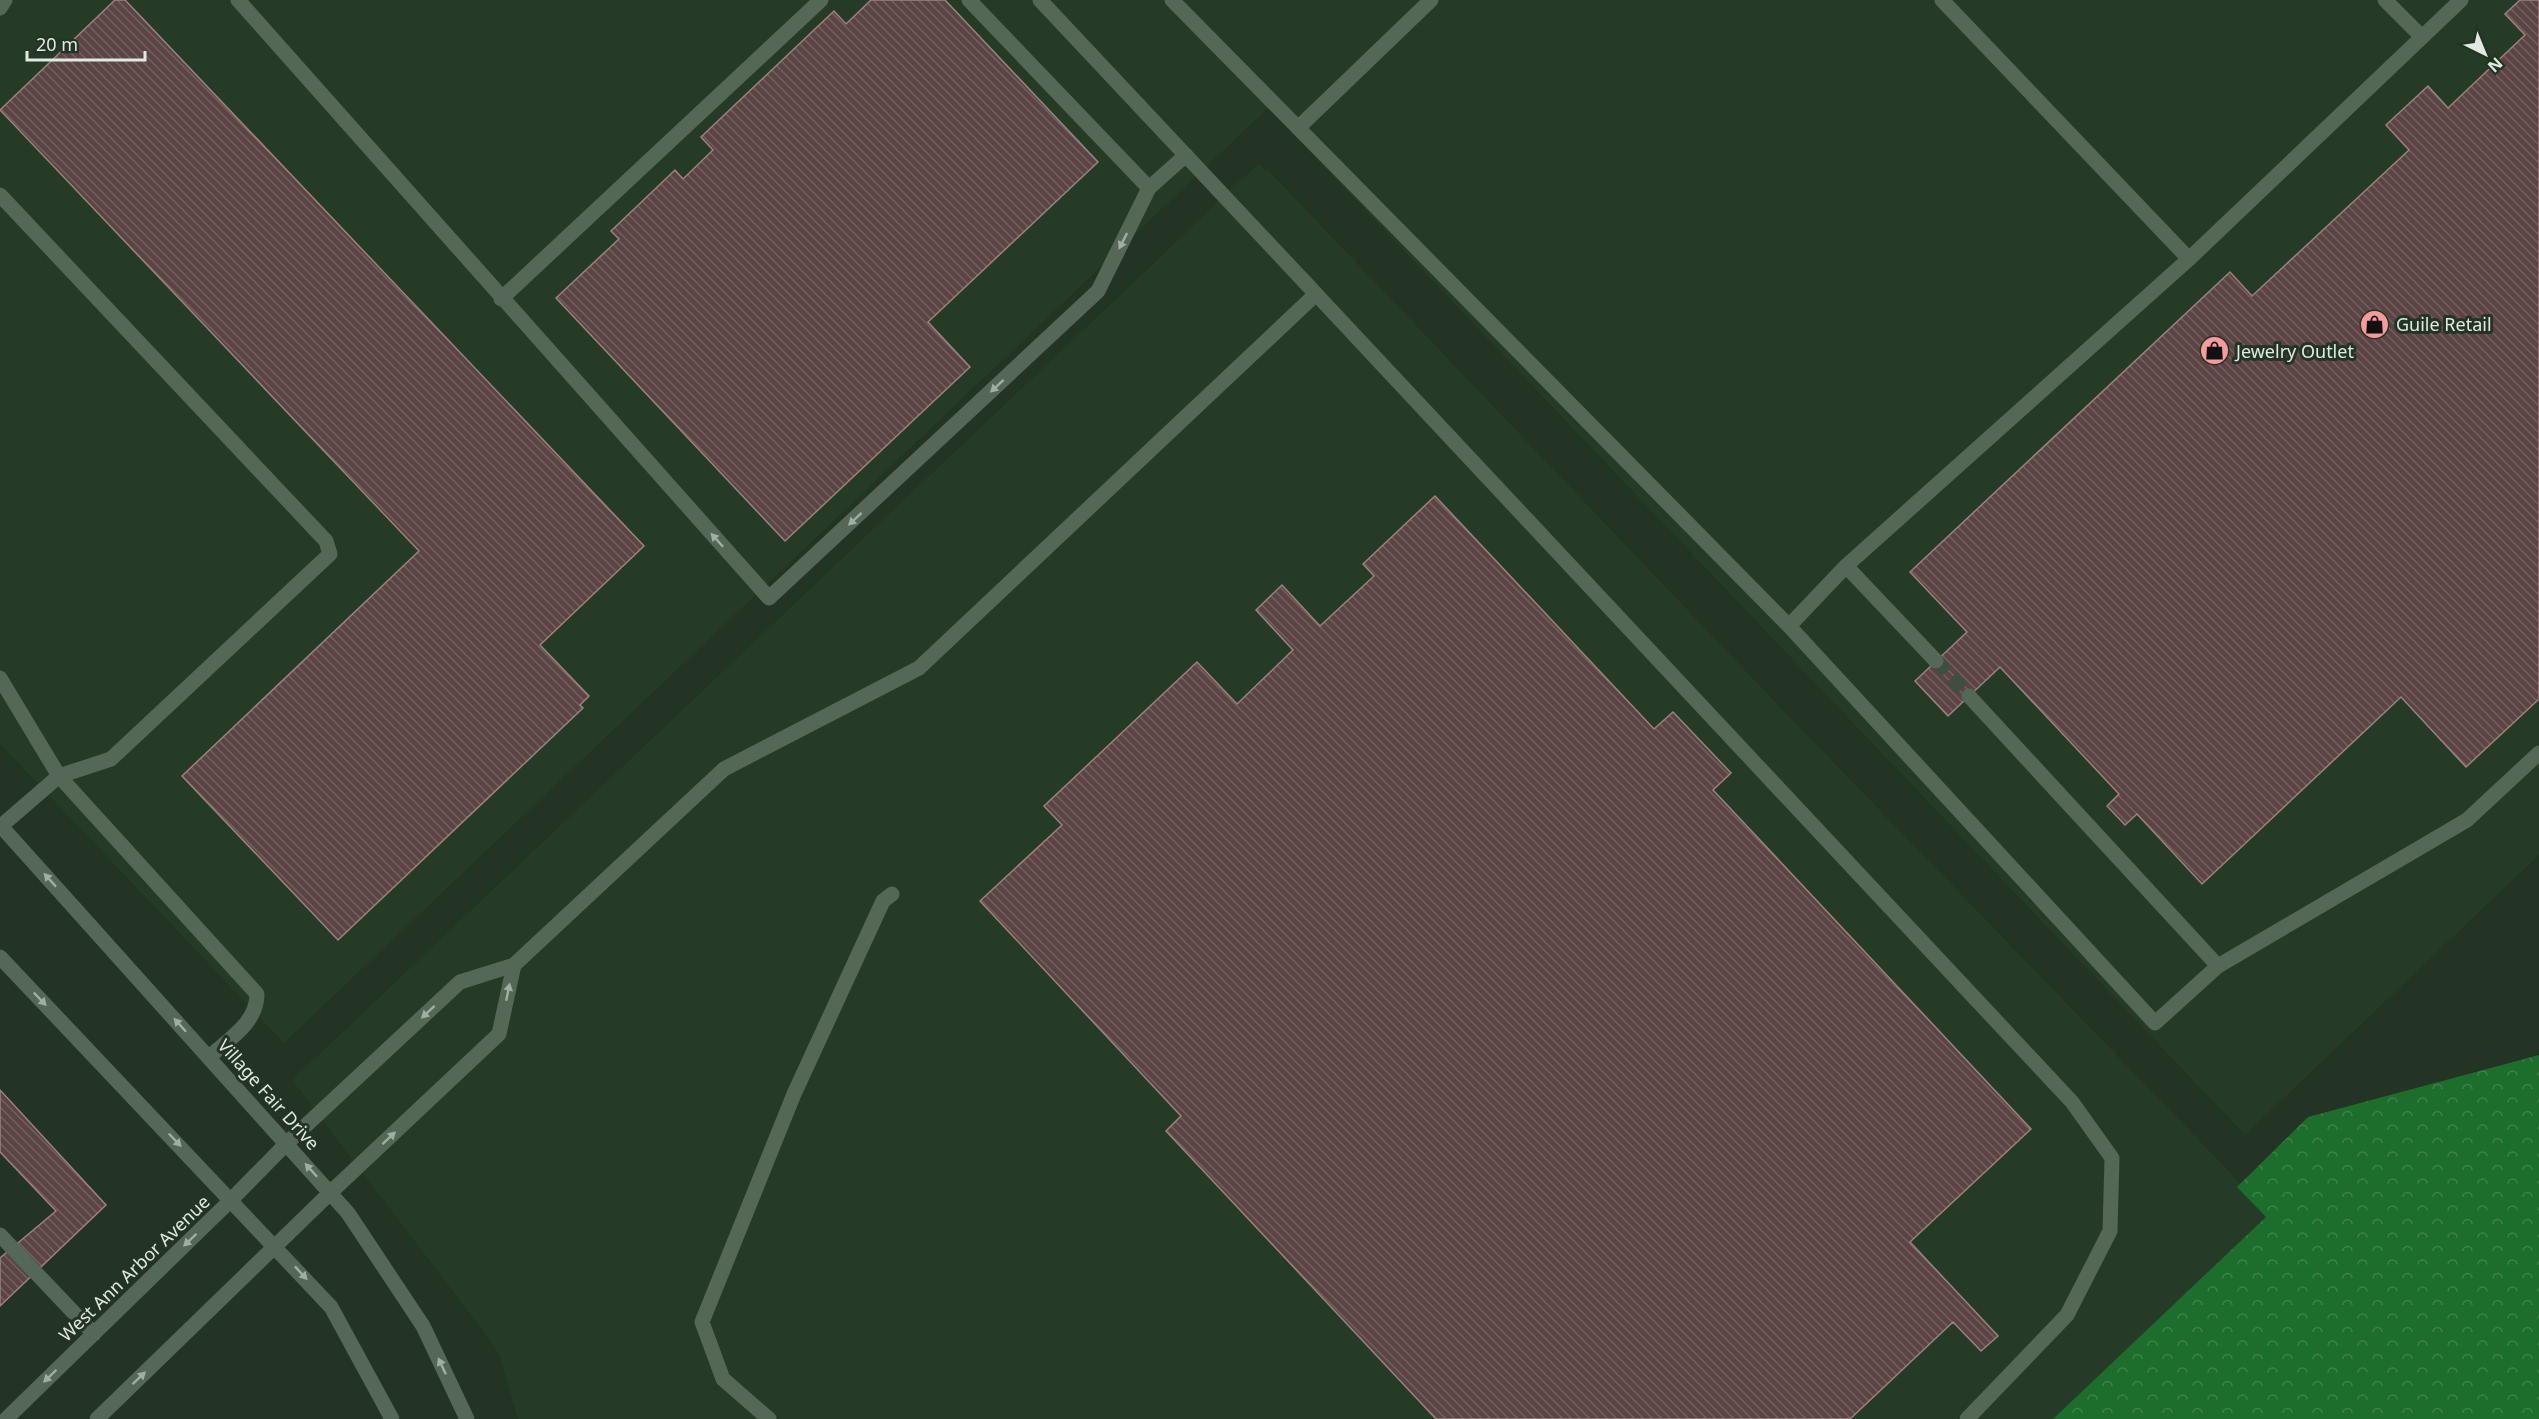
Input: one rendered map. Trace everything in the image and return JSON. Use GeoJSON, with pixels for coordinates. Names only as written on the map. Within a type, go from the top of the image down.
{"type":"FeatureCollection","features":[{"type":"Feature","properties":{"kind":"street"},"geometry":{"type":"LineString","coordinates":[[0,8],[5,0]]}},
{"type":"Feature","properties":{"kind":"street"},"geometry":{"type":"LineString","coordinates":[[238,0],[501,299],[769,598],[1098,291],[1149,188],[1186,155]]}},
{"type":"Feature","properties":{"kind":"street"},"geometry":{"type":"LineString","coordinates":[[501,299],[821,0]]}},
{"type":"Feature","properties":{"kind":"street"},"geometry":{"type":"LineString","coordinates":[[969,0],[1149,188]]}},
{"type":"Feature","properties":{"kind":"street"},"geometry":{"type":"LineString","coordinates":[[1040,0],[2072,1102],[2112,1158],[2110,1231],[2067,1315],[1967,1419]]}},
{"type":"Feature","properties":{"kind":"street"},"geometry":{"type":"LineString","coordinates":[[1172,0],[1789,626],[2155,1023],[2218,966],[2467,820],[2539,753]]}},
{"type":"Feature","properties":{"kind":"street"},"geometry":{"type":"LineString","coordinates":[[1298,128],[1431,0]]}},
{"type":"Feature","properties":{"kind":"street"},"geometry":{"type":"LineString","coordinates":[[1942,0],[2189,259]]}},
{"type":"Feature","properties":{"kind":"street"},"geometry":{"type":"LineString","coordinates":[[2385,0],[2422,37]]}},
{"type":"Feature","properties":{"kind":"street"},"geometry":{"type":"LineString","coordinates":[[1789,626],[1846,566],[2189,259],[2461,0]]}},
{"type":"Feature","properties":{"kind":"street"},"geometry":{"type":"LineString","coordinates":[[0,195],[329,546],[330,554],[111,759],[59,776],[0,825]]}},
{"type":"Feature","properties":{"kind":"street"},"geometry":{"type":"LineString","coordinates":[[97,1419],[331,1192],[499,1034],[514,965],[724,770],[919,668],[1316,294]]}},
{"type":"Feature","properties":{"kind":"street"},"geometry":{"type":"LineString","coordinates":[[1846,566],[1935,661]]}},
{"type":"Feature","properties":{"kind":"street"},"geometry":{"type":"LineString","coordinates":[[0,678],[59,776],[257,994],[257,1007],[245,1026],[209,1057]]}},
{"type":"Feature","properties":{"kind":"street"},"geometry":{"type":"LineString","coordinates":[[1969,696],[2218,966]]}},
{"type":"Feature","properties":{"kind":"street","name":"Village Fair Drive"},"geometry":{"type":"LineString","coordinates":[[0,825],[348,1213],[423,1326],[467,1419]]}},
{"type":"Feature","properties":{"kind":"street"},"geometry":{"type":"LineString","coordinates":[[770,1419],[723,1379],[702,1322],[794,1094],[883,901],[892,894]]}},
{"type":"Feature","properties":{"kind":"street"},"geometry":{"type":"LineString","coordinates":[[0,957],[332,1307],[392,1419]]}},
{"type":"Feature","properties":{"kind":"street","name":"West Ann Arbor Avenue"},"geometry":{"type":"LineString","coordinates":[[6,1419],[287,1143],[460,982],[514,965]]}},
{"type":"Feature","properties":{"kind":"street"},"geometry":{"type":"LineString","coordinates":[[0,1235],[94,1334]]}},
{"type":"Feature","properties":{"kind":"shaded area"},"geometry":{"type":"Polygon","coordinates":[[[0,0],[2539,0],[2539,855],[2245,1135],[1268,108],[284,1043],[0,744],[0,0]]]}},
{"type":"Feature","properties":{"kind":"shaded area"},"geometry":{"type":"Polygon","coordinates":[[[1259,164],[1266,172],[1268,170],[1785,712],[2227,1169],[2275,1223],[2077,1419],[518,1419],[500,1357],[490,1340],[292,1080],[1217,201],[1259,164]]]}},
{"type":"Feature","properties":{"kind":"green space"},"geometry":{"type":"Polygon","coordinates":[[[2539,1055],[2539,1419],[2053,1419],[2266,1217],[2237,1187],[2308,1117],[2539,1055]]]}},
{"type":"Feature","properties":{"kind":"building"},"geometry":{"type":"Polygon","coordinates":[[[115,0],[125,0],[644,546],[540,645],[589,696],[580,705],[583,708],[338,940],[182,776],[419,551],[0,110],[115,0]]]}},
{"type":"Feature","properties":{"kind":"building"},"geometry":{"type":"Polygon","coordinates":[[[871,0],[945,0],[1098,162],[928,322],[970,367],[785,541],[556,298],[619,239],[611,231],[675,170],[683,179],[713,150],[701,137],[834,11],[846,24],[871,0]]]}},
{"type":"Feature","properties":{"kind":"building"},"geometry":{"type":"Polygon","coordinates":[[[2520,0],[2539,0],[2539,699],[2466,767],[2401,697],[2202,884],[2137,814],[2125,825],[2107,806],[2119,794],[2000,667],[1948,716],[1915,681],[1967,632],[1910,572],[2230,272],[2252,296],[2409,150],[2386,125],[2428,86],[2448,108],[2525,35],[2505,14],[2520,0]]]}},
{"type":"Feature","properties":{"kind":"building"},"geometry":{"type":"Polygon","coordinates":[[[1435,496],[1654,729],[1673,712],[1731,773],[1713,790],[2031,1129],[1910,1242],[1998,1336],[1981,1351],[1953,1322],[1850,1419],[1436,1419],[1166,1131],[1181,1116],[980,901],[1062,825],[1044,806],[1197,662],[1237,704],[1293,650],[1256,610],[1282,585],[1320,626],[1374,576],[1363,564],[1435,496]]]}},
{"type":"Feature","properties":{"kind":"building"},"geometry":{"type":"Polygon","coordinates":[[[0,1090],[106,1205],[0,1306],[0,1258],[56,1211],[0,1152],[0,1090]]]}},
{"type":"Feature","properties":{"kind":"tunnel"},"geometry":{"type":"LineString","coordinates":[[1936,661],[1969,696]]}},
{"type":"Feature","properties":{"kind":"place","name":"Guile Retail"},"geometry":{"type":"Point","coordinates":[2375,324]}},
{"type":"Feature","properties":{"kind":"place","name":"Jewelry Outlet"},"geometry":{"type":"Point","coordinates":[2215,351]}}]}
